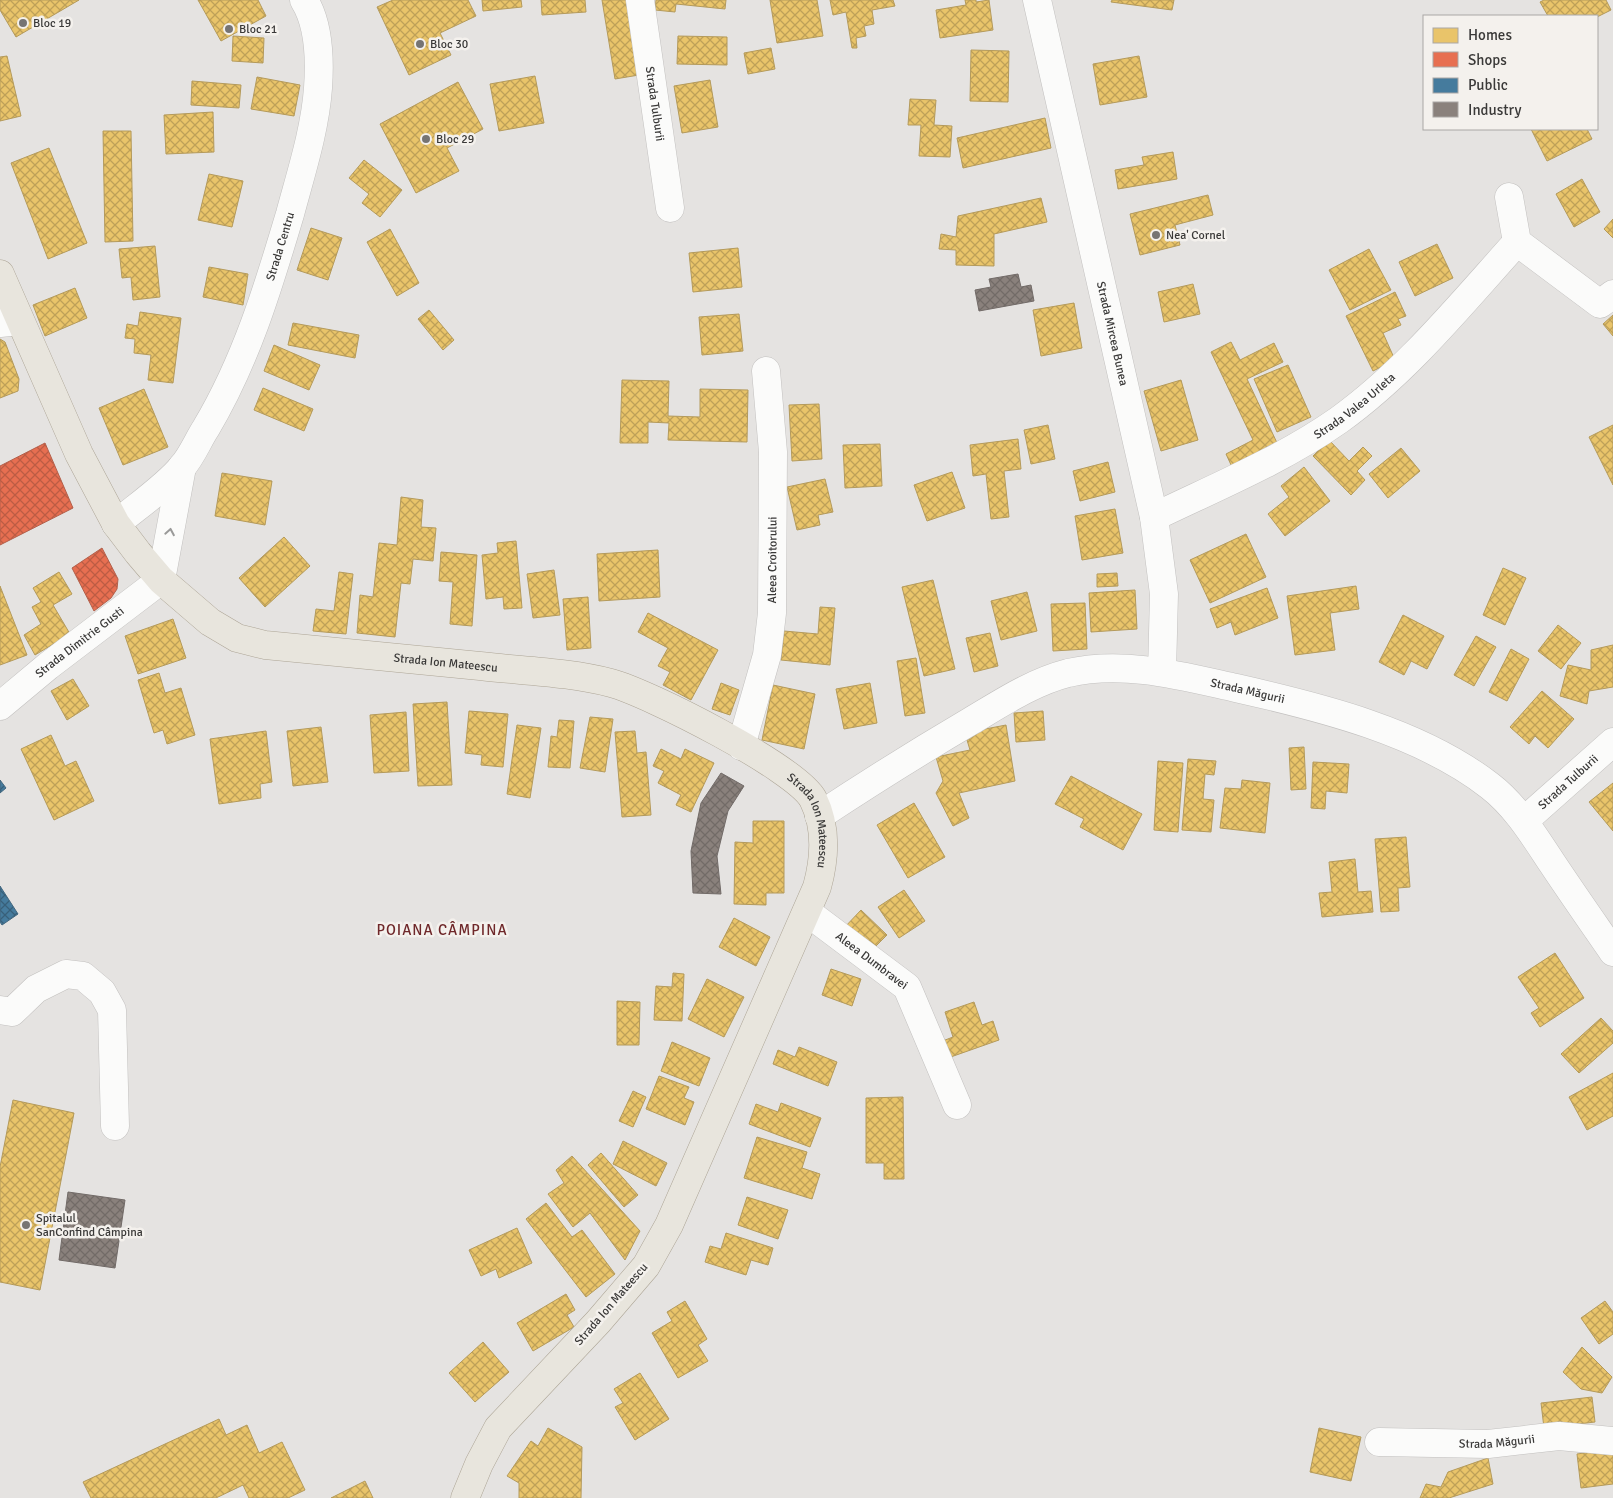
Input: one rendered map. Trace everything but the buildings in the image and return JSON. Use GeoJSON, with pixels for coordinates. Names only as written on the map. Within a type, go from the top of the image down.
{"type":"FeatureCollection","features":[{"type":"Feature","properties":{"kind":"main road"},"geometry":{"type":"LineString","coordinates":[[0,274],[10,322],[79,454],[116,524],[161,580]]}},
{"type":"Feature","properties":{"kind":"main road","name":"Strada Ion Mateescu"},"geometry":{"type":"LineString","coordinates":[[161,580],[210,622],[237,638],[265,645],[538,672],[611,683],[666,705],[741,746],[798,782],[812,798],[819,816],[824,845],[823,865],[817,888],[669,1225],[640,1273],[598,1322],[498,1428],[479,1464],[465,1498]]}},
{"type":"Feature","properties":{"kind":"street","name":"Strada Tulburii"},"geometry":{"type":"LineString","coordinates":[[640,0],[670,208]]}},
{"type":"Feature","properties":{"kind":"street","name":"Strada Mircea Bunea"},"geometry":{"type":"LineString","coordinates":[[1037,0],[1154,517],[1164,594],[1162,672]]}},
{"type":"Feature","properties":{"kind":"street","name":"Strada Centru"},"geometry":{"type":"LineString","coordinates":[[182,467],[220,403],[240,364],[266,295],[298,184],[312,130],[318,89],[318,52],[314,3]]}},
{"type":"Feature","properties":{"kind":"street"},"geometry":{"type":"LineString","coordinates":[[1509,197],[1517,242],[1600,304],[1613,294]]}},
{"type":"Feature","properties":{"kind":"street","name":"Strada Valea Urleta"},"geometry":{"type":"LineString","coordinates":[[1154,517],[1268,463],[1338,420],[1418,352],[1517,242]]}},
{"type":"Feature","properties":{"kind":"street","name":"Aleea Croitorului"},"geometry":{"type":"LineString","coordinates":[[741,746],[767,655],[772,613],[773,452],[766,371]]}},
{"type":"Feature","properties":{"kind":"street"},"geometry":{"type":"LineString","coordinates":[[116,524],[182,467]]}},
{"type":"Feature","properties":{"kind":"street"},"geometry":{"type":"LineString","coordinates":[[161,580],[182,467]]}},
{"type":"Feature","properties":{"kind":"street","name":"Strada Dimitrie Gusti"},"geometry":{"type":"LineString","coordinates":[[0,706],[48,666],[161,580]]}},
{"type":"Feature","properties":{"kind":"street","name":"Strada Măgurii"},"geometry":{"type":"LineString","coordinates":[[819,816],[914,755],[1032,685],[1068,674],[1101,668],[1162,672],[1262,694],[1350,718],[1416,744],[1460,766],[1491,787],[1524,821],[1613,952]]}},
{"type":"Feature","properties":{"kind":"street","name":"Strada Tulburii"},"geometry":{"type":"LineString","coordinates":[[1524,821],[1613,742]]}},
{"type":"Feature","properties":{"kind":"street","name":"Aleea Dumbravei"},"geometry":{"type":"LineString","coordinates":[[807,912],[907,987],[957,1105]]}},
{"type":"Feature","properties":{"kind":"street"},"geometry":{"type":"LineString","coordinates":[[0,1010],[12,1012],[36,989],[66,974],[83,976],[102,992],[112,1010],[116,1126]]}},
{"type":"Feature","properties":{"kind":"street","name":"Strada Măgurii"},"geometry":{"type":"LineString","coordinates":[[1379,1442],[1488,1444],[1559,1436],[1613,1441]]}},
{"type":"Feature","properties":{"kind":"place","name":"Bloc 19"},"geometry":{"type":"Point","coordinates":[23,23]}},
{"type":"Feature","properties":{"kind":"place","name":"Bloc 21"},"geometry":{"type":"Point","coordinates":[229,29]}},
{"type":"Feature","properties":{"kind":"place","name":"Bloc 30"},"geometry":{"type":"Point","coordinates":[420,44]}},
{"type":"Feature","properties":{"kind":"place","name":"Bloc 29"},"geometry":{"type":"Point","coordinates":[426,139]}},
{"type":"Feature","properties":{"kind":"place","name":"Nea' Cornel"},"geometry":{"type":"Point","coordinates":[1156,235]}},
{"type":"Feature","properties":{"kind":"place","name":"Spitalul SanConfind Câmpina"},"geometry":{"type":"Point","coordinates":[26,1225]}},
{"type":"Feature","properties":{"kind":"district","name":"POIANA CÂMPINA"},"geometry":{"type":"Point","coordinates":[442,930]}}]}
